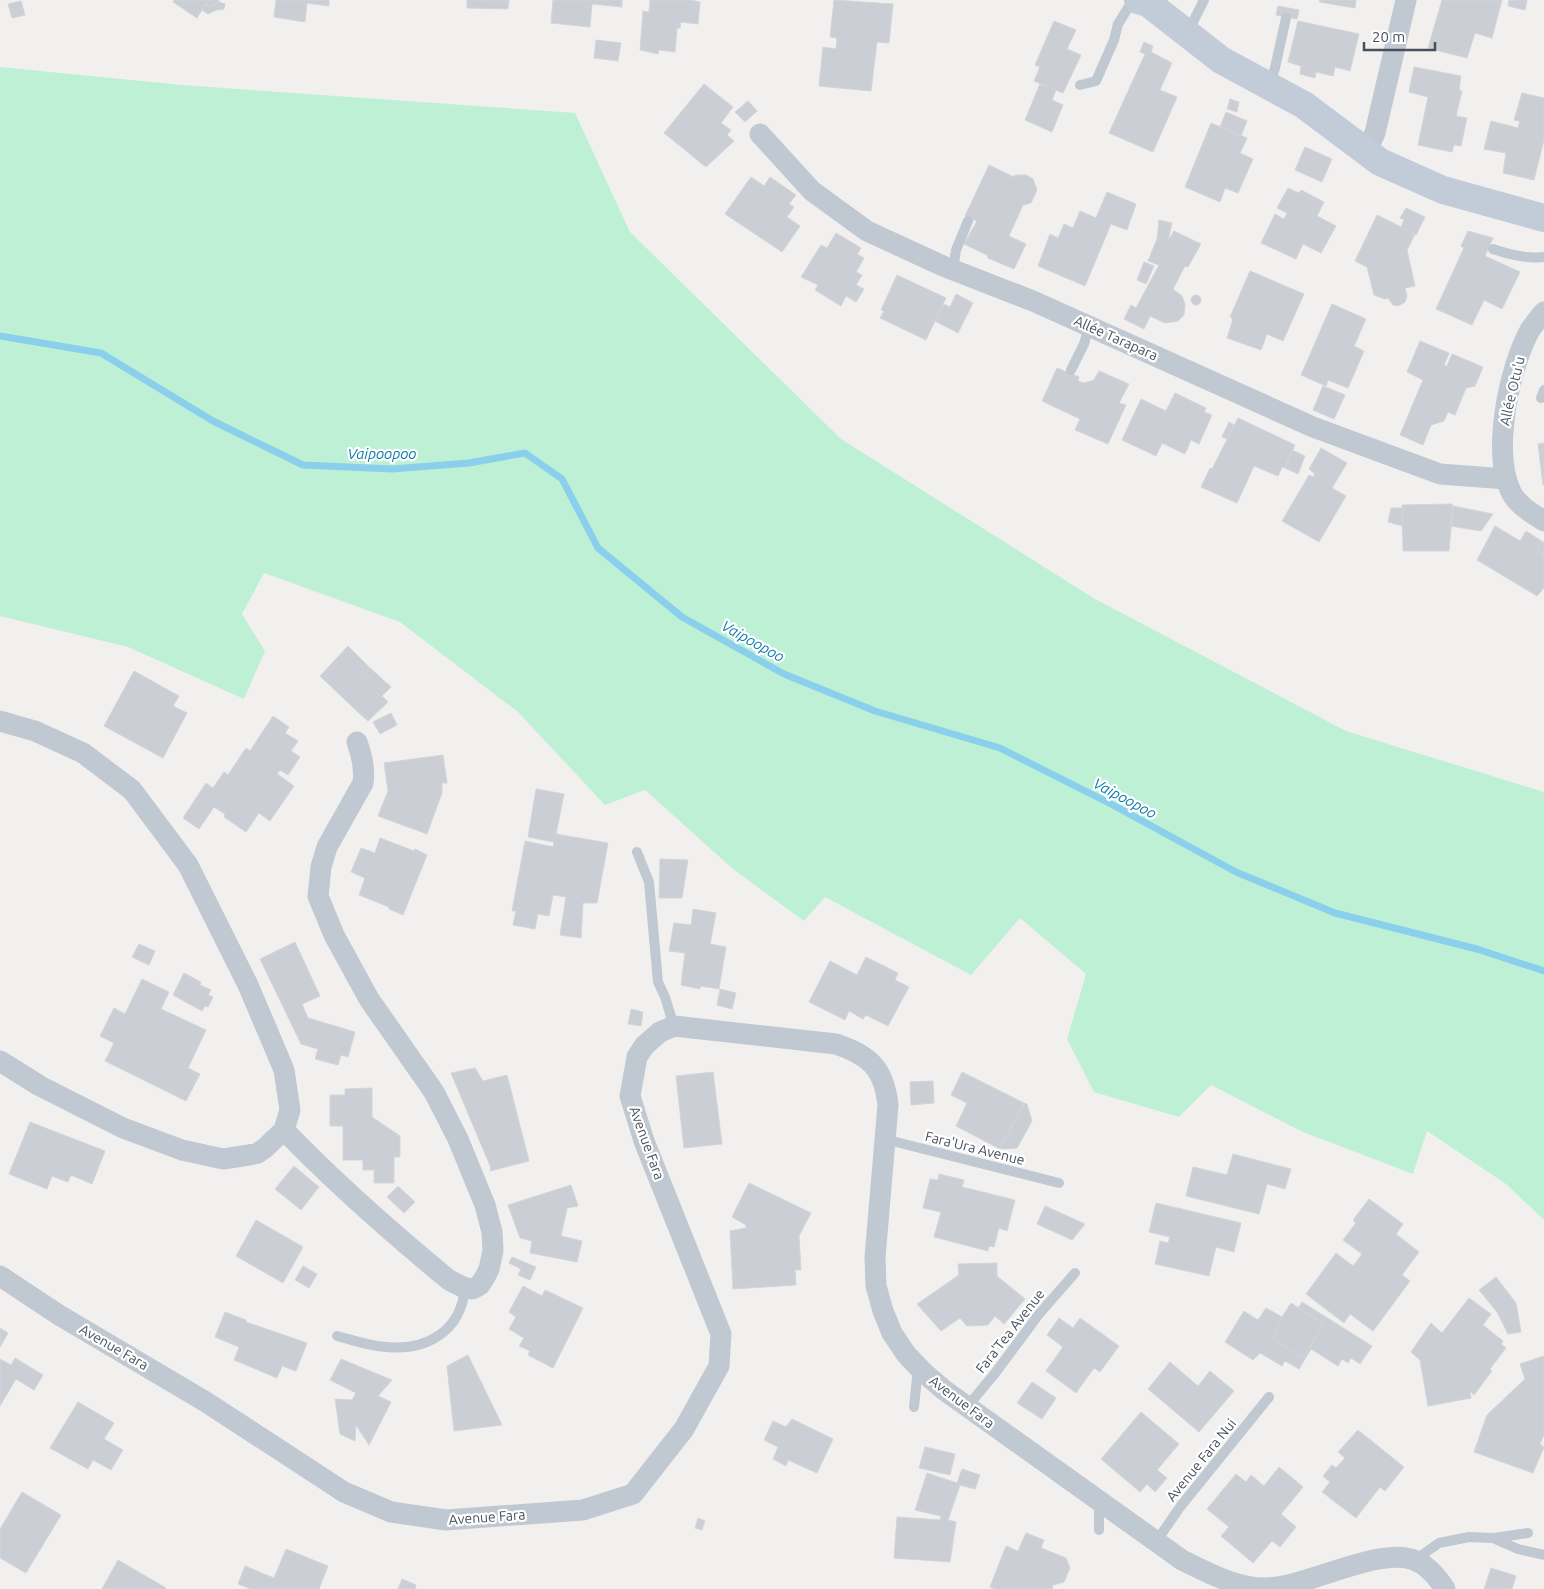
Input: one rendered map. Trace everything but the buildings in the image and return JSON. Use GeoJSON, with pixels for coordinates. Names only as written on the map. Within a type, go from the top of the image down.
{"type":"FeatureCollection","features":[{"type":"Feature","properties":{"kind":"main road"},"geometry":{"type":"LineString","coordinates":[[1138,0],[1148,3],[1222,60],[1304,105],[1380,162],[1443,190],[1544,218]]}},
{"type":"Feature","properties":{"kind":"street"},"geometry":{"type":"LineString","coordinates":[[1366,152],[1375,133],[1406,0]]}},
{"type":"Feature","properties":{"kind":"street","name":"Allée Tarapara"},"geometry":{"type":"LineString","coordinates":[[760,134],[812,191],[867,232],[953,270],[1033,301],[1313,427],[1440,474],[1506,479]]}},
{"type":"Feature","properties":{"kind":"street","name":"Allée Otu'u"},"geometry":{"type":"LineString","coordinates":[[1544,312],[1531,328],[1518,357],[1502,430],[1506,479],[1513,496],[1529,512],[1544,521]]}},
{"type":"Feature","properties":{"kind":"street"},"geometry":{"type":"LineString","coordinates":[[0,721],[35,731],[83,753],[132,790],[188,864],[248,985],[284,1070],[290,1110],[284,1130],[258,1153],[223,1159],[182,1150],[123,1128],[40,1086],[0,1061]]}},
{"type":"Feature","properties":{"kind":"street"},"geometry":{"type":"LineString","coordinates":[[284,1130],[308,1155],[414,1251],[449,1280],[465,1288],[473,1289],[480,1285],[492,1260],[493,1241],[485,1205],[458,1140],[434,1092],[369,999],[334,935],[318,896],[321,867],[325,852],[363,783],[364,763],[357,742]]}},
{"type":"Feature","properties":{"kind":"street","name":"Avenue Fara"},"geometry":{"type":"LineString","coordinates":[[0,1276],[59,1315],[206,1402],[344,1492],[391,1512],[446,1520],[583,1510],[633,1494],[684,1429],[719,1366],[721,1334],[644,1141],[630,1096],[637,1058],[644,1046],[660,1032],[674,1026],[836,1044],[856,1051],[871,1062],[880,1074],[886,1089],[888,1105],[875,1258],[876,1286],[882,1311],[892,1333],[906,1354],[918,1367],[967,1407],[1156,1542],[1182,1560],[1206,1572],[1243,1585],[1265,1588],[1300,1586],[1376,1559],[1401,1558],[1415,1560]]}},
{"type":"Feature","properties":{"kind":"street"},"geometry":{"type":"LineString","coordinates":[[1415,1560],[1429,1570],[1445,1589]]}},
{"type":"Feature","properties":{"kind":"lane"},"geometry":{"type":"LineString","coordinates":[[1080,85],[1096,81],[1114,40],[1118,24],[1133,0]]}},
{"type":"Feature","properties":{"kind":"lane"},"geometry":{"type":"LineString","coordinates":[[1187,33],[1204,0]]}},
{"type":"Feature","properties":{"kind":"lane"},"geometry":{"type":"LineString","coordinates":[[1269,86],[1286,18]]}},
{"type":"Feature","properties":{"kind":"lane"},"geometry":{"type":"LineString","coordinates":[[953,270],[956,250],[968,221]]}},
{"type":"Feature","properties":{"kind":"lane"},"geometry":{"type":"LineString","coordinates":[[1493,249],[1512,256],[1544,257]]}},
{"type":"Feature","properties":{"kind":"lane"},"geometry":{"type":"LineString","coordinates":[[1071,370],[1084,344],[1089,326]]}},
{"type":"Feature","properties":{"kind":"lane"},"geometry":{"type":"LineString","coordinates":[[637,852],[649,882],[658,982],[674,1026]]}},
{"type":"Feature","properties":{"kind":"lane","name":"Fara'Ura Avenue"},"geometry":{"type":"LineString","coordinates":[[884,1139],[1059,1182]]}},
{"type":"Feature","properties":{"kind":"lane","name":"Fara'Tea Avenue"},"geometry":{"type":"LineString","coordinates":[[967,1407],[996,1372],[1039,1314],[1075,1274]]}},
{"type":"Feature","properties":{"kind":"lane"},"geometry":{"type":"LineString","coordinates":[[337,1336],[384,1347],[404,1348],[424,1343],[438,1336],[458,1315],[464,1300],[465,1288]]}},
{"type":"Feature","properties":{"kind":"lane"},"geometry":{"type":"LineString","coordinates":[[914,1407],[918,1367]]}},
{"type":"Feature","properties":{"kind":"lane","name":"Avenue Fara Nui"},"geometry":{"type":"LineString","coordinates":[[1156,1542],[1180,1506],[1269,1397]]}},
{"type":"Feature","properties":{"kind":"lane"},"geometry":{"type":"LineString","coordinates":[[1099,1501],[1099,1530]]}},
{"type":"Feature","properties":{"kind":"lane"},"geometry":{"type":"LineString","coordinates":[[1415,1560],[1439,1543],[1469,1538],[1494,1538],[1528,1533]]}},
{"type":"Feature","properties":{"kind":"lane"},"geometry":{"type":"LineString","coordinates":[[1494,1538],[1518,1549],[1544,1555]]}},
{"type":"Feature","properties":{"kind":"green space"},"geometry":{"type":"Polygon","coordinates":[[[0,67],[182,85],[575,113],[630,232],[841,439],[1095,599],[1346,731],[1544,792],[1544,1220],[1506,1184],[1427,1131],[1413,1174],[1303,1132],[1211,1085],[1179,1117],[1094,1092],[1067,1039],[1086,974],[1020,918],[971,975],[825,897],[804,921],[733,869],[645,790],[605,805],[518,712],[400,622],[264,573],[242,614],[265,651],[244,699],[128,647],[0,616],[0,67]]]}},
{"type":"Feature","properties":{"kind":"waterway","name":"Vaipoopoo"},"geometry":{"type":"LineString","coordinates":[[0,336],[101,353],[213,421],[303,465],[392,469],[469,463],[525,453],[562,479],[598,548],[682,617],[784,674],[875,711],[1000,748],[1111,804],[1236,872],[1335,913],[1477,949],[1544,971]]}}]}
